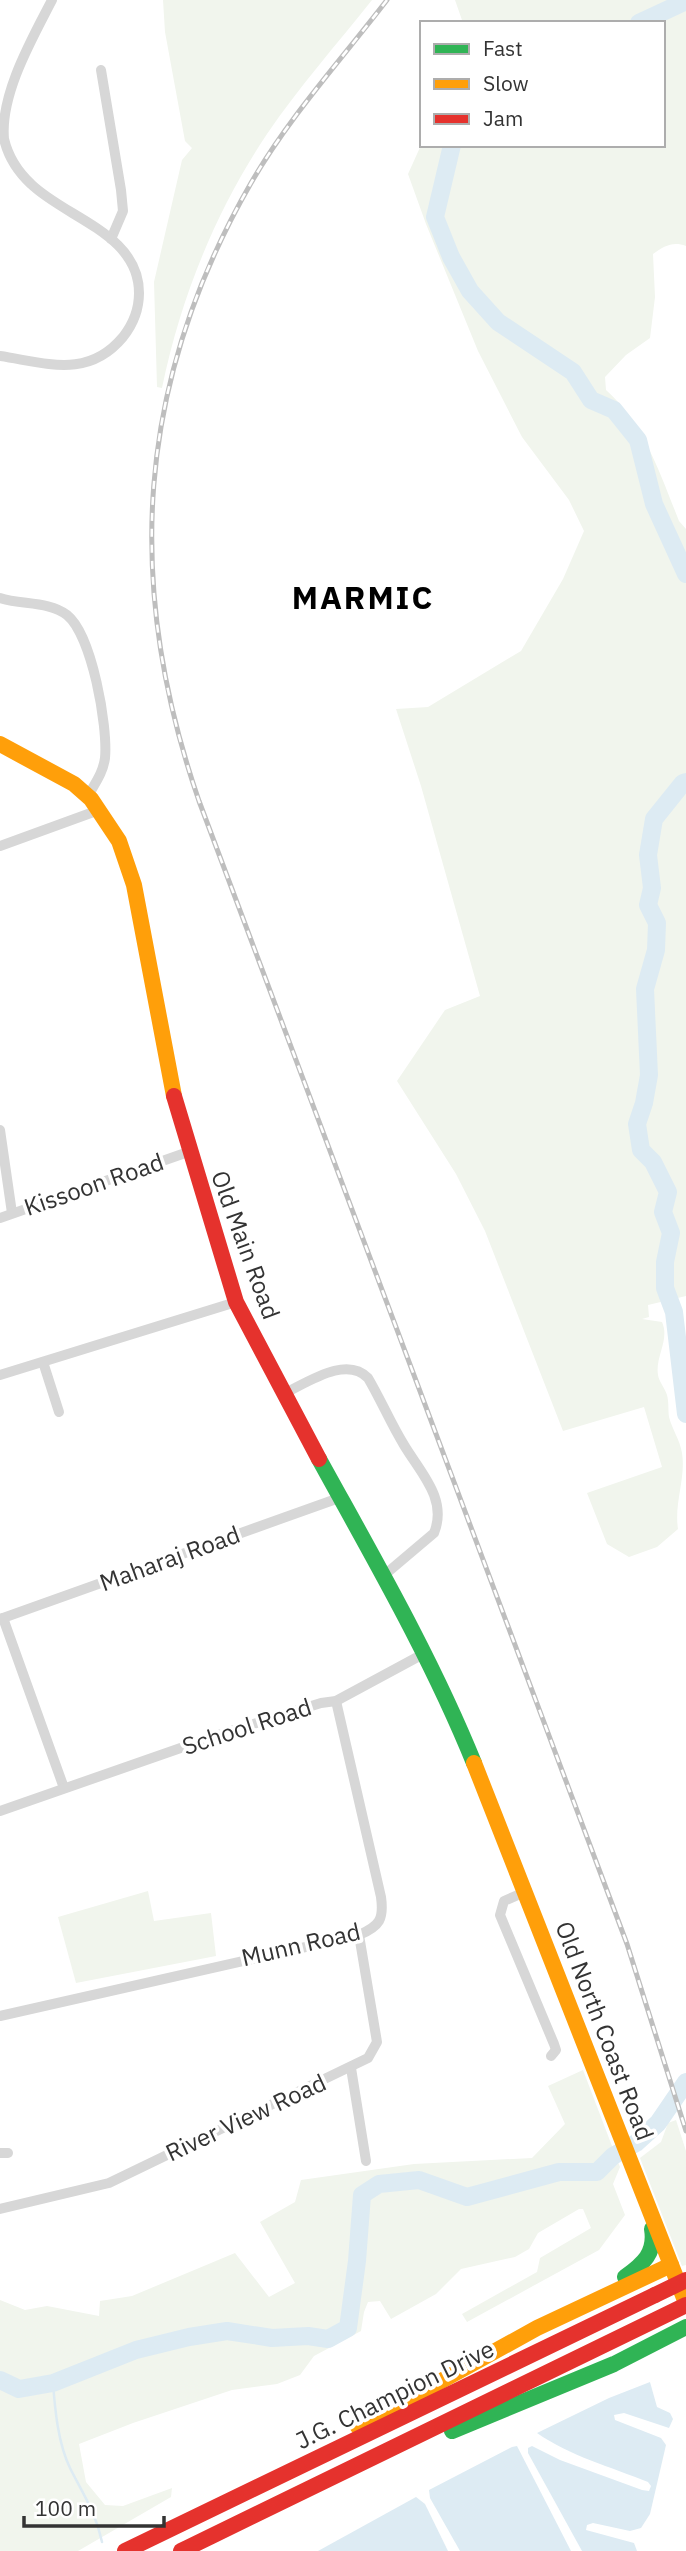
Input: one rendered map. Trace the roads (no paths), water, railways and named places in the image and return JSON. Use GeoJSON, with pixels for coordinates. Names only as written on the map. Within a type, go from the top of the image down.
{"type":"FeatureCollection","features":[{"type":"Feature","properties":{"kind":"street"},"geometry":{"type":"LineString","coordinates":[[0,356],[58,365],[80,365],[98,359],[114,348],[131,327],[139,306],[139,286],[127,255],[111,239],[31,185],[12,162],[4,139],[3,115],[9,85],[52,0]]}},
{"type":"Feature","properties":{"kind":"street"},"geometry":{"type":"LineString","coordinates":[[101,70],[123,211],[111,239]]}},
{"type":"Feature","properties":{"kind":"street"},"geometry":{"type":"LineString","coordinates":[[0,598],[15,603],[37,604],[66,614],[83,642],[95,674],[106,738],[102,773],[88,796]]}},
{"type":"Feature","properties":{"kind":"street","name":"Old Main Road"},"geometry":{"type":"LineString","coordinates":[[0,744],[74,784],[88,796],[119,841],[134,885],[173,1094],[188,1152],[236,1302],[382,1577],[419,1656],[432,1668],[480,1775]]}},
{"type":"Feature","properties":{"kind":"street"},"geometry":{"type":"LineString","coordinates":[[0,846],[99,810]]}},
{"type":"Feature","properties":{"kind":"street"},"geometry":{"type":"LineString","coordinates":[[0,1130],[12,1213]]}},
{"type":"Feature","properties":{"kind":"street","name":"Kissoon Road"},"geometry":{"type":"LineString","coordinates":[[0,1218],[188,1152]]}},
{"type":"Feature","properties":{"kind":"street"},"geometry":{"type":"LineString","coordinates":[[0,1375],[236,1302]]}},
{"type":"Feature","properties":{"kind":"street"},"geometry":{"type":"LineString","coordinates":[[43,1362],[59,1412]]}},
{"type":"Feature","properties":{"kind":"street"},"geometry":{"type":"LineString","coordinates":[[283,1394],[339,1369],[360,1371],[368,1378],[403,1444],[426,1476],[436,1504],[437,1525],[434,1533],[382,1577]]}},
{"type":"Feature","properties":{"kind":"street","name":"Maharaj Road"},"geometry":{"type":"LineString","coordinates":[[1,1619],[339,1498]]}},
{"type":"Feature","properties":{"kind":"street"},"geometry":{"type":"LineString","coordinates":[[1,1619],[64,1788]]}},
{"type":"Feature","properties":{"kind":"street","name":"School Road"},"geometry":{"type":"LineString","coordinates":[[0,1811],[215,1736],[321,1703],[336,1701],[419,1656]]}},
{"type":"Feature","properties":{"kind":"street","name":"Munn Road"},"geometry":{"type":"LineString","coordinates":[[0,2016],[359,1935],[378,1923],[383,1909],[336,1701]]}},
{"type":"Feature","properties":{"kind":"street","name":"Old North Coast Road"},"geometry":{"type":"LineString","coordinates":[[480,1775],[686,2304]]}},
{"type":"Feature","properties":{"kind":"street"},"geometry":{"type":"LineString","coordinates":[[525,1892],[504,1901],[499,1915],[554,2044],[556,2050],[551,2056]]}},
{"type":"Feature","properties":{"kind":"street","name":"River View Road"},"geometry":{"type":"LineString","coordinates":[[0,2209],[110,2183],[368,2059],[377,2042],[359,1935]]}},
{"type":"Feature","properties":{"kind":"street"},"geometry":{"type":"LineString","coordinates":[[351,2068],[366,2161]]}},
{"type":"Feature","properties":{"kind":"street"},"geometry":{"type":"LineString","coordinates":[[589,2303],[639,2268],[651,2255],[654,2237],[645,2203]]}},
{"type":"Feature","properties":{"kind":"street"},"geometry":{"type":"LineString","coordinates":[[311,2460],[351,2431],[498,2348],[671,2265]]}},
{"type":"Feature","properties":{"kind":"street","name":"J.G. Champion Drive"},"geometry":{"type":"LineString","coordinates":[[125,2551],[686,2280]]}},
{"type":"Feature","properties":{"kind":"street","name":"J.G. Champion Drive"},"geometry":{"type":"LineString","coordinates":[[181,2551],[686,2304]]}},
{"type":"Feature","properties":{"kind":"street"},"geometry":{"type":"LineString","coordinates":[[652,2347],[686,2328]]}},
{"type":"Feature","properties":{"kind":"street"},"geometry":{"type":"LineString","coordinates":[[382,2455],[447,2433],[652,2347],[667,2342],[686,2343]]}},
{"type":"Feature","properties":{"kind":"waterway"},"geometry":{"type":"LineString","coordinates":[[643,21],[686,1]]}},
{"type":"Feature","properties":{"kind":"waterway"},"geometry":{"type":"LineString","coordinates":[[452,147],[435,217],[451,257],[470,291],[498,322],[573,372],[591,400],[614,410],[638,440],[654,504],[686,574]]}},
{"type":"Feature","properties":{"kind":"waterway"},"geometry":{"type":"LineString","coordinates":[[686,782],[654,819],[648,855],[652,888],[648,905],[657,923],[656,950],[645,989],[649,1075],[637,1124],[641,1150],[653,1162],[668,1192],[663,1212],[671,1233],[665,1262],[665,1288],[674,1312],[686,1414]]}},
{"type":"Feature","properties":{"kind":"waterway"},"geometry":{"type":"LineString","coordinates":[[0,2380],[19,2389],[53,2383],[136,2350],[227,2331],[272,2338],[308,2336],[328,2339],[348,2328],[362,2195],[379,2184],[419,2180],[467,2197],[559,2172],[597,2172],[613,2156],[636,2143],[658,2123],[686,2082]]}},
{"type":"Feature","properties":{"kind":"waterway"},"geometry":{"type":"LineString","coordinates":[[53,2383],[63,2448],[93,2513],[102,2542]]}},
{"type":"Feature","properties":{"kind":"railway"},"geometry":{"type":"LineString","coordinates":[[387,0],[299,112],[251,183],[213,258],[184,333],[164,409],[154,486],[152,563],[159,641],[175,720],[199,801],[627,1944],[686,2131]]}},
{"type":"Feature","properties":{"kind":"district","name":"MARMIC"},"geometry":{"type":"Point","coordinates":[363,598]}}]}
